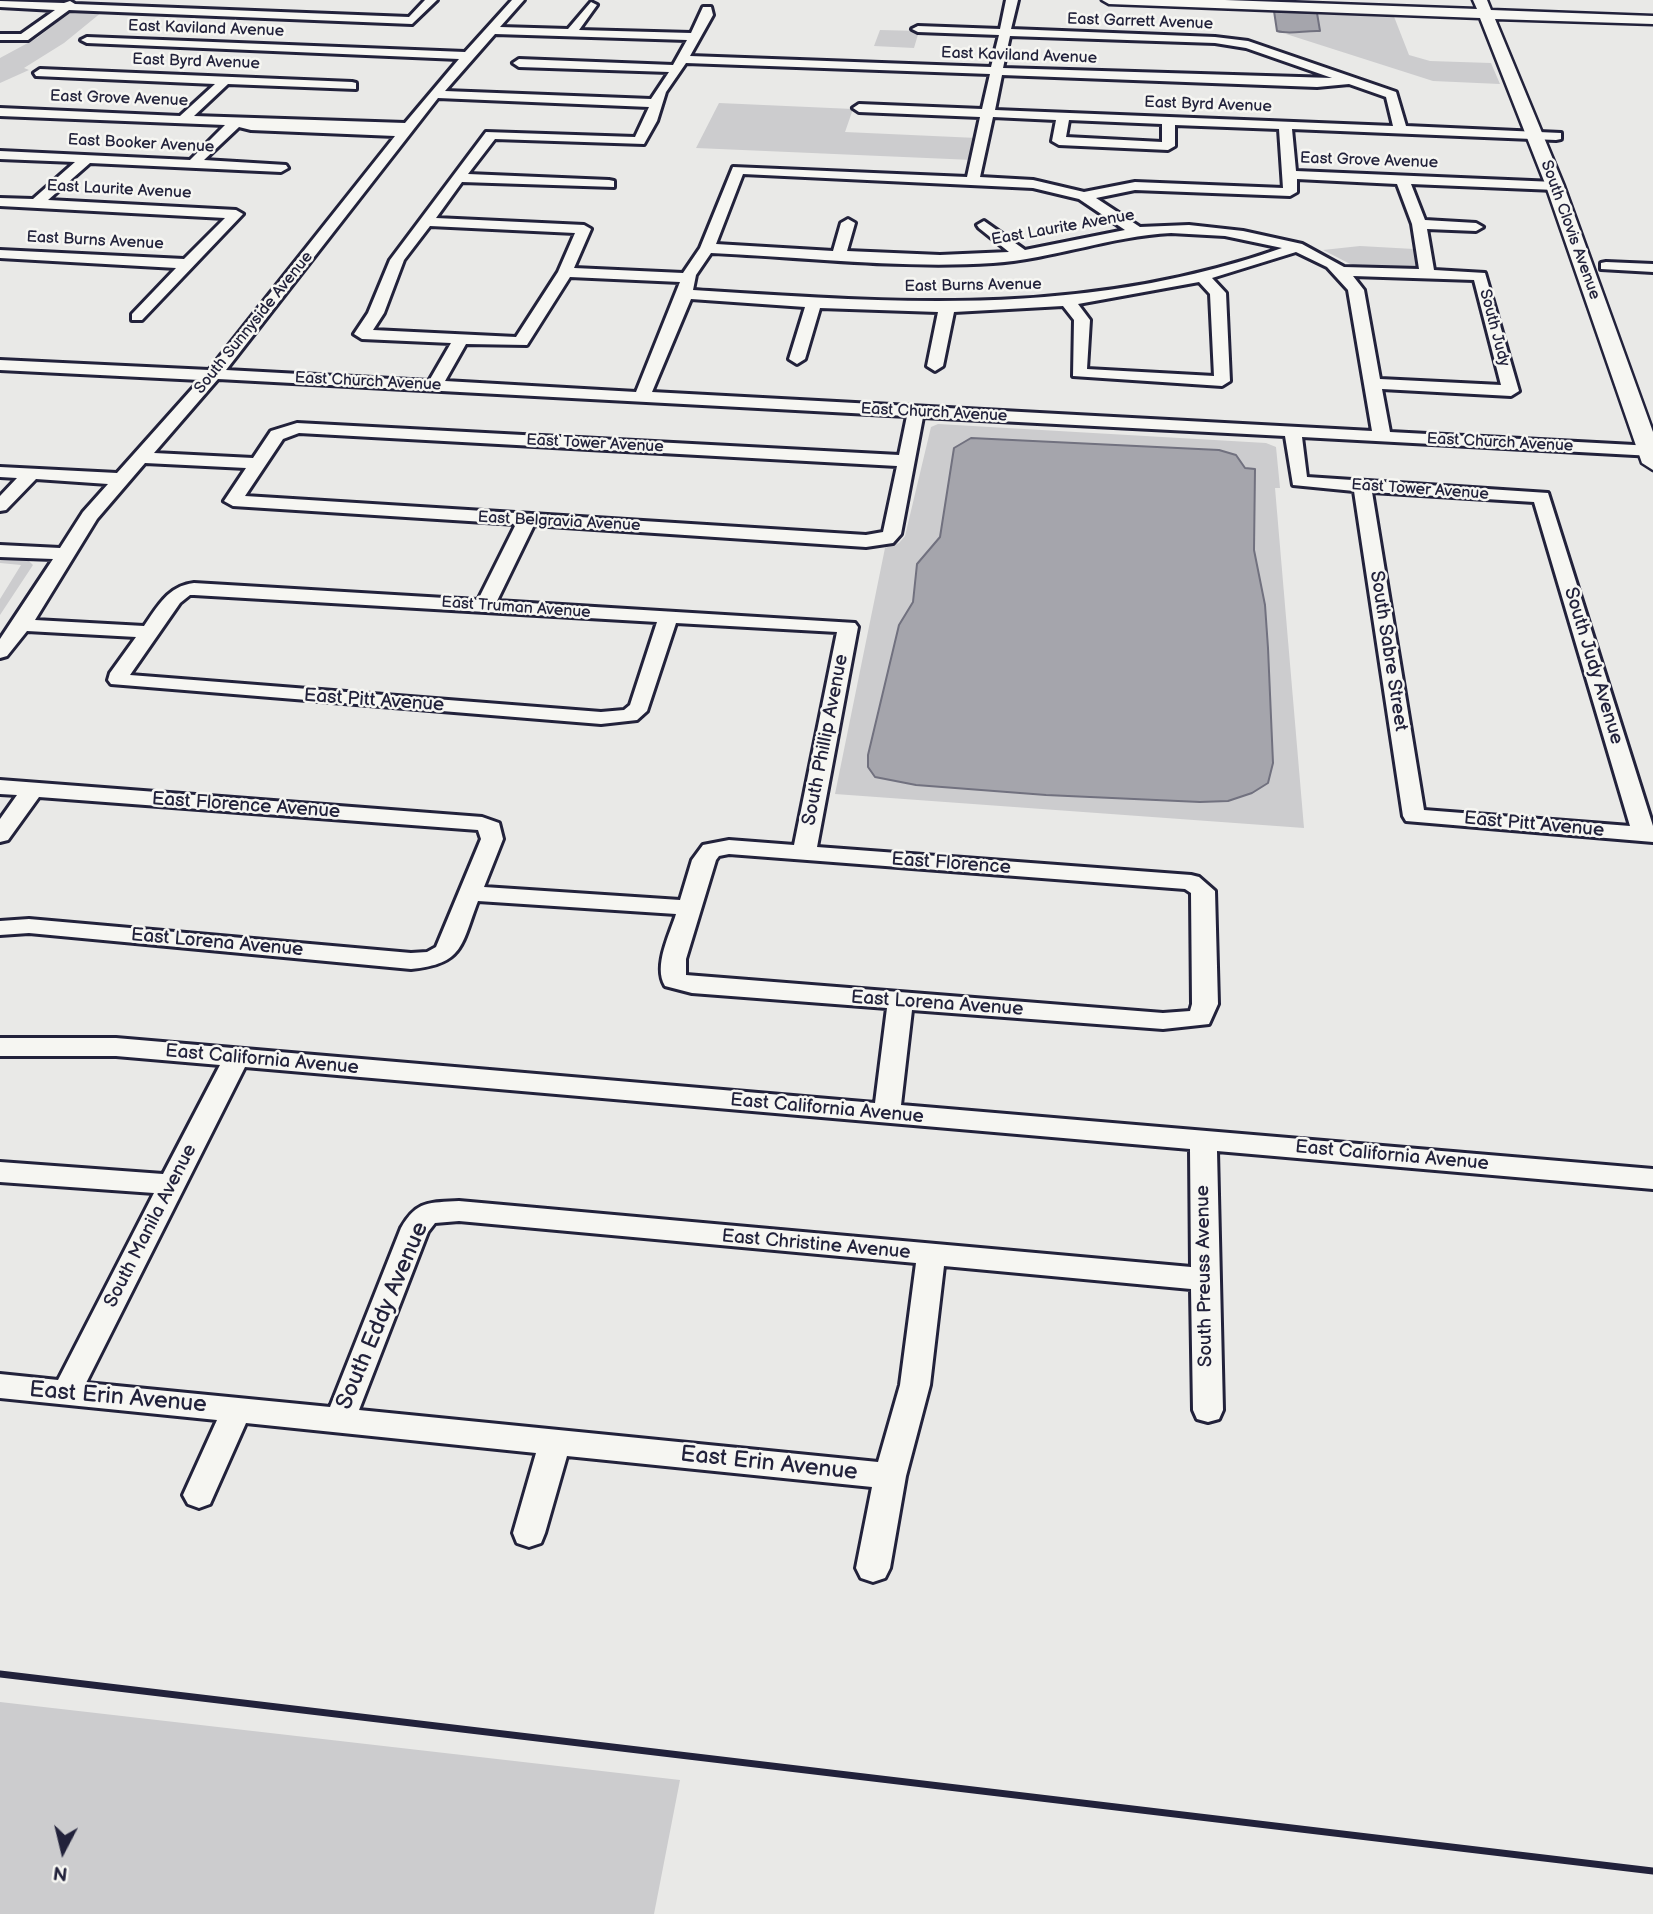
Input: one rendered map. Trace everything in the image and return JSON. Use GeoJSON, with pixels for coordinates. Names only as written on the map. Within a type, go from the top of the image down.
{"type":"FeatureCollection","features":[{"type":"Feature","properties":{"kind":"main road"},"geometry":{"type":"LineString","coordinates":[[1109,0],[1492,7]]}},
{"type":"Feature","properties":{"kind":"main road"},"geometry":{"type":"LineString","coordinates":[[1251,0],[1492,7],[1653,17]]}},
{"type":"Feature","properties":{"kind":"main road"},"geometry":{"type":"LineString","coordinates":[[1492,7],[1523,61]]}},
{"type":"Feature","properties":{"kind":"main road","name":"South Clovis Avenue"},"geometry":{"type":"LineString","coordinates":[[1492,7],[1535,135],[1652,455]]}},
{"type":"Feature","properties":{"kind":"main road","name":"South Clovis Avenue"},"geometry":{"type":"LineString","coordinates":[[1548,118],[1564,158]]}},
{"type":"Feature","properties":{"kind":"main road"},"geometry":{"type":"LineString","coordinates":[[1555,186],[1567,191],[1577,213],[1588,220]]}},
{"type":"Feature","properties":{"kind":"main road","name":"South Clovis Avenue"},"geometry":{"type":"LineString","coordinates":[[1598,245],[1609,274]]}},
{"type":"Feature","properties":{"kind":"street"},"geometry":{"type":"LineString","coordinates":[[181,12],[196,0]]}},
{"type":"Feature","properties":{"kind":"street"},"geometry":{"type":"LineString","coordinates":[[295,16],[312,0]]}},
{"type":"Feature","properties":{"kind":"street"},"geometry":{"type":"LineString","coordinates":[[0,4],[71,3],[181,12],[412,21],[431,0]]}},
{"type":"Feature","properties":{"kind":"street","name":"South Sunnyside Avenue"},"geometry":{"type":"LineString","coordinates":[[0,652],[22,625],[89,516],[215,374],[435,94],[517,0]]}},
{"type":"Feature","properties":{"kind":"street"},"geometry":{"type":"LineString","coordinates":[[642,397],[685,294],[689,278],[707,248],[738,170],[974,180],[1012,0]]}},
{"type":"Feature","properties":{"kind":"street"},"geometry":{"type":"LineString","coordinates":[[0,37],[24,38],[71,3]]}},
{"type":"Feature","properties":{"kind":"street"},"geometry":{"type":"LineString","coordinates":[[571,33],[591,5]]}},
{"type":"Feature","properties":{"kind":"street"},"geometry":{"type":"LineString","coordinates":[[425,222],[584,229],[565,272],[522,342],[362,334],[376,313],[397,260],[425,222],[491,135],[639,141],[651,121],[655,103],[708,15],[707,9]]}},
{"type":"Feature","properties":{"kind":"street"},"geometry":{"type":"LineString","coordinates":[[324,50],[357,19]]}},
{"type":"Feature","properties":{"kind":"street","name":"East Garrett Avenue"},"geometry":{"type":"LineString","coordinates":[[918,29],[1233,42],[1355,80]]}},
{"type":"Feature","properties":{"kind":"street"},"geometry":{"type":"LineString","coordinates":[[491,30],[695,37]]}},
{"type":"Feature","properties":{"kind":"street","name":"East Kaviland Avenue"},"geometry":{"type":"LineString","coordinates":[[87,40],[468,56]]}},
{"type":"Feature","properties":{"kind":"street"},"geometry":{"type":"LineString","coordinates":[[154,78],[195,45]]}},
{"type":"Feature","properties":{"kind":"street","name":"East Kaviland Avenue"},"geometry":{"type":"LineString","coordinates":[[519,63],[997,71],[1317,83],[1355,80]]}},
{"type":"Feature","properties":{"kind":"street","name":"East Byrd Avenue"},"geometry":{"type":"LineString","coordinates":[[40,73],[352,86]]}},
{"type":"Feature","properties":{"kind":"street"},"geometry":{"type":"LineString","coordinates":[[184,119],[225,80]]}},
{"type":"Feature","properties":{"kind":"street"},"geometry":{"type":"LineString","coordinates":[[1355,80],[1392,95],[1401,130]]}},
{"type":"Feature","properties":{"kind":"street"},"geometry":{"type":"LineString","coordinates":[[435,94],[655,103]]}},
{"type":"Feature","properties":{"kind":"street","name":"East Byrd Avenue"},"geometry":{"type":"LineString","coordinates":[[859,108],[1556,136]]}},
{"type":"Feature","properties":{"kind":"street","name":"East Grove Avenue"},"geometry":{"type":"LineString","coordinates":[[0,112],[184,119],[236,122],[251,126],[407,130]]}},
{"type":"Feature","properties":{"kind":"street"},"geometry":{"type":"LineString","coordinates":[[1063,117],[1059,141],[1168,146],[1169,121]]}},
{"type":"Feature","properties":{"kind":"street"},"geometry":{"type":"LineString","coordinates":[[192,164],[236,122]]}},
{"type":"Feature","properties":{"kind":"street"},"geometry":{"type":"LineString","coordinates":[[1285,125],[1290,175]]}},
{"type":"Feature","properties":{"kind":"street","name":"East Booker Avenue"},"geometry":{"type":"LineString","coordinates":[[0,155],[281,168]]}},
{"type":"Feature","properties":{"kind":"street"},"geometry":{"type":"LineString","coordinates":[[36,204],[87,159]]}},
{"type":"Feature","properties":{"kind":"street","name":"East Grove Avenue"},"geometry":{"type":"LineString","coordinates":[[974,180],[1033,184],[1084,196],[1135,186],[1290,192],[1290,175],[1555,186]]}},
{"type":"Feature","properties":{"kind":"street"},"geometry":{"type":"LineString","coordinates":[[459,178],[609,184]]}},
{"type":"Feature","properties":{"kind":"street"},"geometry":{"type":"LineString","coordinates":[[1382,437],[1356,290],[1344,271],[1427,272],[1419,224],[1403,180]]}},
{"type":"Feature","properties":{"kind":"street"},"geometry":{"type":"LineString","coordinates":[[1084,196],[1138,232]]}},
{"type":"Feature","properties":{"kind":"street","name":"East Laurite Avenue"},"geometry":{"type":"LineString","coordinates":[[0,202],[236,214],[189,264]]}},
{"type":"Feature","properties":{"kind":"street"},"geometry":{"type":"LineString","coordinates":[[839,254],[848,223]]}},
{"type":"Feature","properties":{"kind":"street"},"geometry":{"type":"LineString","coordinates":[[1419,224],[1476,227]]}},
{"type":"Feature","properties":{"kind":"street"},"geometry":{"type":"LineString","coordinates":[[984,225],[1022,254]]}},
{"type":"Feature","properties":{"kind":"street","name":"East Laurite Avenue"},"geometry":{"type":"LineString","coordinates":[[707,248],[974,259],[1022,254],[1138,232],[1183,229],[1237,233],[1297,247],[1326,258],[1344,271]]}},
{"type":"Feature","properties":{"kind":"street","name":"East Burns Avenue"},"geometry":{"type":"LineString","coordinates":[[685,294],[947,307],[1067,300],[1249,266],[1297,247]]}},
{"type":"Feature","properties":{"kind":"street","name":"East Burns Avenue"},"geometry":{"type":"LineString","coordinates":[[0,254],[189,264]]}},
{"type":"Feature","properties":{"kind":"street"},"geometry":{"type":"LineString","coordinates":[[137,317],[189,264]]}},
{"type":"Feature","properties":{"kind":"street"},"geometry":{"type":"LineString","coordinates":[[1609,274],[1653,268]]}},
{"type":"Feature","properties":{"kind":"street"},"geometry":{"type":"LineString","coordinates":[[565,272],[689,278]]}},
{"type":"Feature","properties":{"kind":"street","name":"South Judy"},"geometry":{"type":"LineString","coordinates":[[1371,383],[1511,391],[1480,276],[1427,272]]}},
{"type":"Feature","properties":{"kind":"street"},"geometry":{"type":"LineString","coordinates":[[1609,274],[1653,274]]}},
{"type":"Feature","properties":{"kind":"street"},"geometry":{"type":"LineString","coordinates":[[1067,300],[1082,320],[1079,373],[1222,381],[1218,293],[1203,276]]}},
{"type":"Feature","properties":{"kind":"street"},"geometry":{"type":"LineString","coordinates":[[797,359],[814,301]]}},
{"type":"Feature","properties":{"kind":"street"},"geometry":{"type":"LineString","coordinates":[[935,366],[947,307]]}},
{"type":"Feature","properties":{"kind":"street"},"geometry":{"type":"LineString","coordinates":[[434,386],[461,339]]}},
{"type":"Feature","properties":{"kind":"street","name":"East Church Avenue"},"geometry":{"type":"LineString","coordinates":[[0,357],[196,369],[215,374]]}},
{"type":"Feature","properties":{"kind":"street","name":"East Church Avenue"},"geometry":{"type":"LineString","coordinates":[[0,365],[191,376],[215,374],[1293,432],[1652,455]]}},
{"type":"Feature","properties":{"kind":"street"},"geometry":{"type":"LineString","coordinates":[[906,461],[916,412]]}},
{"type":"Feature","properties":{"kind":"street","name":"East Tower Avenue"},"geometry":{"type":"LineString","coordinates":[[257,463],[284,430],[314,429],[906,461]]}},
{"type":"Feature","properties":{"kind":"street","name":"East Tower Avenue"},"geometry":{"type":"LineString","coordinates":[[1293,432],[1299,481],[1542,497]]}},
{"type":"Feature","properties":{"kind":"street"},"geometry":{"type":"LineString","coordinates":[[141,458],[257,463]]}},
{"type":"Feature","properties":{"kind":"street","name":"East Belgravia Avenue"},"geometry":{"type":"LineString","coordinates":[[257,463],[233,500],[866,541],[886,539],[892,534],[906,461]]}},
{"type":"Feature","properties":{"kind":"street"},"geometry":{"type":"LineString","coordinates":[[0,472],[122,479]]}},
{"type":"Feature","properties":{"kind":"street"},"geometry":{"type":"LineString","coordinates":[[0,506],[31,474]]}},
{"type":"Feature","properties":{"kind":"street","name":"South Sabre Street"},"geometry":{"type":"LineString","coordinates":[[1362,486],[1414,816]]}},
{"type":"Feature","properties":{"kind":"street","name":"South Judy Avenue"},"geometry":{"type":"LineString","coordinates":[[1542,497],[1648,834]]}},
{"type":"Feature","properties":{"kind":"street"},"geometry":{"type":"LineString","coordinates":[[485,606],[527,520]]}},
{"type":"Feature","properties":{"kind":"street"},"geometry":{"type":"LineString","coordinates":[[0,551],[65,554]]}},
{"type":"Feature","properties":{"kind":"street","name":"East Truman Avenue"},"geometry":{"type":"LineString","coordinates":[[150,632],[173,599],[186,590],[209,588],[848,627]]}},
{"type":"Feature","properties":{"kind":"street","name":"East Pitt Avenue"},"geometry":{"type":"LineString","coordinates":[[150,632],[120,673],[118,680],[601,718],[630,716],[640,707],[668,618]]}},
{"type":"Feature","properties":{"kind":"street"},"geometry":{"type":"LineString","coordinates":[[22,625],[150,632]]}},
{"type":"Feature","properties":{"kind":"street","name":"South Phillip Avenue"},"geometry":{"type":"LineString","coordinates":[[804,853],[848,627]]}},
{"type":"Feature","properties":{"kind":"street","name":"East Florence Avenue"},"geometry":{"type":"LineString","coordinates":[[0,787],[482,824],[491,828],[492,839],[470,893]]}},
{"type":"Feature","properties":{"kind":"street"},"geometry":{"type":"LineString","coordinates":[[0,835],[33,789]]}},
{"type":"Feature","properties":{"kind":"street","name":"East Pitt Avenue"},"geometry":{"type":"LineString","coordinates":[[1414,816],[1648,834]]}},
{"type":"Feature","properties":{"kind":"street","name":"East Florence"},"geometry":{"type":"LineString","coordinates":[[691,908],[704,860],[710,850],[729,847],[1191,882],[1203,891],[1205,1004],[1200,1018]]}},
{"type":"Feature","properties":{"kind":"street"},"geometry":{"type":"LineString","coordinates":[[470,893],[691,908]]}},
{"type":"Feature","properties":{"kind":"street","name":"East Lorena Avenue"},"geometry":{"type":"LineString","coordinates":[[0,928],[29,926],[411,961],[433,959],[446,951],[470,893]]}},
{"type":"Feature","properties":{"kind":"street","name":"East Lorena Avenue"},"geometry":{"type":"LineString","coordinates":[[691,908],[674,959],[674,981],[1163,1021],[1200,1018]]}},
{"type":"Feature","properties":{"kind":"street"},"geometry":{"type":"LineString","coordinates":[[887,1114],[901,1001]]}},
{"type":"Feature","properties":{"kind":"street","name":"East California Avenue"},"geometry":{"type":"LineString","coordinates":[[0,1046],[116,1047],[1653,1179]]}},
{"type":"Feature","properties":{"kind":"street","name":"South Manila Avenue"},"geometry":{"type":"LineString","coordinates":[[66,1393],[236,1059]]}},
{"type":"Feature","properties":{"kind":"street","name":"South Preuss Avenue"},"geometry":{"type":"LineString","coordinates":[[1203,1141],[1208,1410]]}},
{"type":"Feature","properties":{"kind":"street"},"geometry":{"type":"LineString","coordinates":[[0,1172],[173,1185]]}},
{"type":"Feature","properties":{"kind":"street","name":"East Christine Avenue"},"geometry":{"type":"LineString","coordinates":[[427,1213],[459,1211],[1205,1279]]}},
{"type":"Feature","properties":{"kind":"street","name":"South Eddy Avenue"},"geometry":{"type":"LineString","coordinates":[[340,1420],[415,1228],[427,1213]]}},
{"type":"Feature","properties":{"kind":"street"},"geometry":{"type":"LineString","coordinates":[[873,1568],[890,1476],[915,1385],[931,1256]]}},
{"type":"Feature","properties":{"kind":"street","name":"East Erin Avenue"},"geometry":{"type":"LineString","coordinates":[[0,1387],[890,1476]]}},
{"type":"Feature","properties":{"kind":"street","name":"East Erin Avenue"},"geometry":{"type":"LineString","coordinates":[[199,1495],[237,1409]]}},
{"type":"Feature","properties":{"kind":"street"},"geometry":{"type":"LineString","coordinates":[[529,1533],[555,1442]]}},
{"type":"Feature","properties":{"kind":"shaded area"},"geometry":{"type":"Polygon","coordinates":[[[1274,11],[1317,13],[1320,31],[1277,31],[1274,11]]]}},
{"type":"Feature","properties":{"kind":"shaded area"},"geometry":{"type":"Polygon","coordinates":[[[1317,11],[1393,14],[1409,55],[1430,61],[1491,63],[1500,84],[1433,81],[1286,34],[1300,30],[1320,31],[1317,11]]]}},
{"type":"Feature","properties":{"kind":"shaded area"},"geometry":{"type":"Polygon","coordinates":[[[70,12],[102,12],[64,43],[24,68],[29,70],[0,83],[0,58],[37,38],[70,12]]]}},
{"type":"Feature","properties":{"kind":"shaded area"},"geometry":{"type":"Polygon","coordinates":[[[880,30],[919,31],[914,48],[874,46],[880,30]]]}},
{"type":"Feature","properties":{"kind":"shaded area"},"geometry":{"type":"Polygon","coordinates":[[[719,103],[853,109],[845,132],[977,138],[973,160],[696,148],[719,103]]]}},
{"type":"Feature","properties":{"kind":"shaded area"},"geometry":{"type":"Polygon","coordinates":[[[1360,246],[1414,249],[1417,268],[1358,268],[1323,250],[1360,246]]]}},
{"type":"Feature","properties":{"kind":"shaded area"},"geometry":{"type":"Polygon","coordinates":[[[938,424],[1266,443],[1276,447],[1280,488],[1275,488],[1304,828],[835,794],[885,548],[899,543],[905,536],[931,427],[938,424]]]}},
{"type":"Feature","properties":{"kind":"shaded area"},"geometry":{"type":"Polygon","coordinates":[[[971,438],[1219,450],[1236,455],[1245,468],[1255,469],[1254,550],[1265,605],[1273,763],[1268,783],[1252,793],[1228,801],[1200,802],[1046,795],[916,785],[875,777],[868,767],[868,755],[899,625],[913,602],[917,564],[940,537],[954,448],[971,438]]]}},
{"type":"Feature","properties":{"kind":"shaded area"},"geometry":{"type":"Polygon","coordinates":[[[0,559],[28,560],[33,565],[0,615],[0,599],[21,565],[0,563],[0,559]]]}},
{"type":"Feature","properties":{"kind":"shaded area"},"geometry":{"type":"Polygon","coordinates":[[[0,1702],[680,1780],[654,1914],[0,1914],[0,1702]]]}},
{"type":"Feature","properties":{"kind":"railway"},"geometry":{"type":"LineString","coordinates":[[0,1674],[1653,1871]]}}]}
